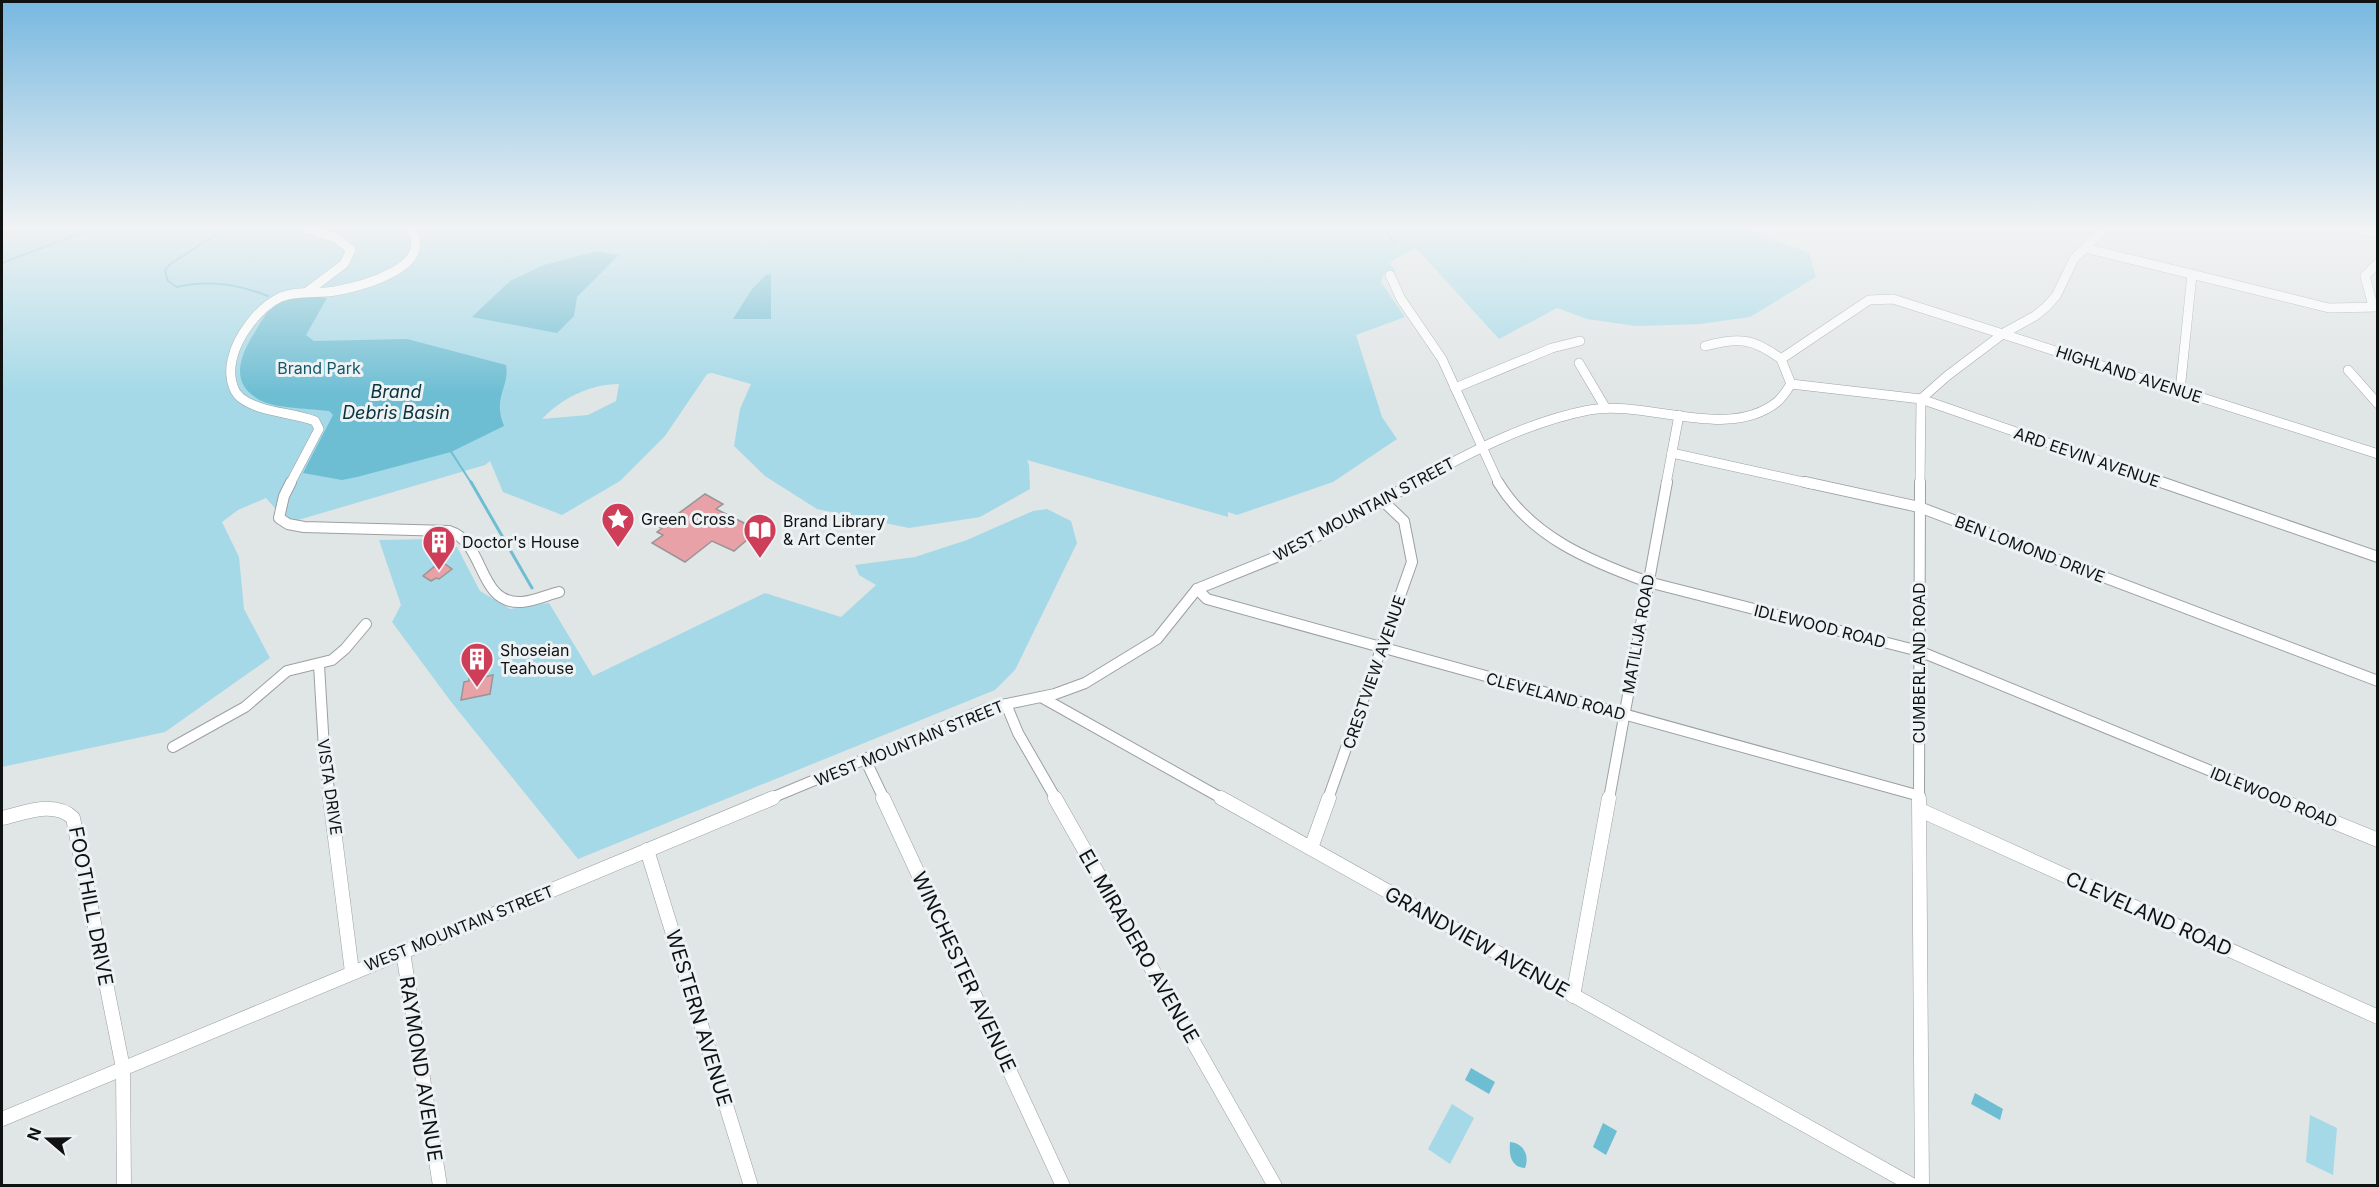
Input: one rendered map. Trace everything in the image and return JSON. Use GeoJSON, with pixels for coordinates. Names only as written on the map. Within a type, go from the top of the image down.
{"type":"FeatureCollection","features":[{"type":"Feature","properties":{"kind":"street"},"geometry":{"type":"LineString","coordinates":[[320,282],[308,291],[282,297],[261,311],[233,357],[230,378],[239,397],[255,405],[303,415],[315,421],[319,429],[284,496],[279,518],[288,524],[304,527],[440,529],[456,532],[466,540],[492,590],[506,601],[520,602],[559,592]]}},
{"type":"Feature","properties":{"kind":"street"},"geometry":{"type":"LineString","coordinates":[[308,291],[314,293],[364,282]]}},
{"type":"Feature","properties":{"kind":"street","name":"IDLEWOOD ROAD"},"geometry":{"type":"LineString","coordinates":[[1392,282],[1396,295],[1442,357],[1499,485],[1522,516],[1570,549],[1605,567],[1648,582],[1919,651],[2378,840]]}},
{"type":"Feature","properties":{"kind":"street"},"geometry":{"type":"LineString","coordinates":[[1921,399],[2004,333],[2035,316],[2046,307],[2056,296],[2063,282]]}},
{"type":"Feature","properties":{"kind":"street"},"geometry":{"type":"LineString","coordinates":[[2180,391],[2191,282]]}},
{"type":"Feature","properties":{"kind":"street"},"geometry":{"type":"LineString","coordinates":[[2226,282],[2328,308],[2375,307],[2367,282]]}},
{"type":"Feature","properties":{"kind":"street","name":"HIGHLAND AVENUE"},"geometry":{"type":"LineString","coordinates":[[1782,359],[1869,300],[1893,299],[2378,454]]}},
{"type":"Feature","properties":{"kind":"street"},"geometry":{"type":"LineString","coordinates":[[1705,346],[1738,338],[1758,344],[1782,359],[1791,384]]}},
{"type":"Feature","properties":{"kind":"street"},"geometry":{"type":"LineString","coordinates":[[1455,388],[1552,348],[1580,342]]}},
{"type":"Feature","properties":{"kind":"street"},"geometry":{"type":"LineString","coordinates":[[1579,363],[1605,407]]}},
{"type":"Feature","properties":{"kind":"street"},"geometry":{"type":"LineString","coordinates":[[2349,370],[2376,401]]}},
{"type":"Feature","properties":{"kind":"street","name":"ARD EEVIN AVENUE"},"geometry":{"type":"LineString","coordinates":[[1791,384],[1921,399],[2378,557]]}},
{"type":"Feature","properties":{"kind":"street","name":"WEST MOUNTAIN STREET"},"geometry":{"type":"LineString","coordinates":[[2,1119],[988,708],[1066,691],[1088,681],[1155,640],[1167,629],[1187,598],[1197,589],[1297,548],[1482,446],[1565,416],[1605,407],[1644,409],[1727,419],[1757,414],[1778,401],[1791,384]]}},
{"type":"Feature","properties":{"kind":"street","name":"CUMBERLAND ROAD"},"geometry":{"type":"LineString","coordinates":[[1921,399],[1919,651],[1922,1185]]}},
{"type":"Feature","properties":{"kind":"street","name":"MATILIJA ROAD"},"geometry":{"type":"LineString","coordinates":[[1573,996],[1679,415]]}},
{"type":"Feature","properties":{"kind":"street","name":"BEN LOMOND DRIVE"},"geometry":{"type":"LineString","coordinates":[[1672,453],[1919,507],[2378,681]]}},
{"type":"Feature","properties":{"kind":"street","name":"CRESTVIEW AVENUE"},"geometry":{"type":"LineString","coordinates":[[1311,848],[1412,562],[1404,521],[1383,501]]}},
{"type":"Feature","properties":{"kind":"street","name":"CLEVELAND ROAD"},"geometry":{"type":"LineString","coordinates":[[1197,589],[1207,599],[1920,796]]}},
{"type":"Feature","properties":{"kind":"street"},"geometry":{"type":"LineString","coordinates":[[173,747],[197,731],[244,708],[286,672],[304,665],[319,665],[346,648],[366,624]]}},
{"type":"Feature","properties":{"kind":"street","name":"VISTA DRIVE"},"geometry":{"type":"LineString","coordinates":[[319,665],[322,729],[352,972]]}},
{"type":"Feature","properties":{"kind":"street","name":"GRANDVIEW AVENUE"},"geometry":{"type":"LineString","coordinates":[[1041,697],[1914,1185]]}},
{"type":"Feature","properties":{"kind":"street","name":"EL MIRADERO AVENUE"},"geometry":{"type":"LineString","coordinates":[[1006,704],[1017,733],[1275,1185]]}},
{"type":"Feature","properties":{"kind":"street","name":"WINCHESTER AVENUE"},"geometry":{"type":"LineString","coordinates":[[865,759],[1063,1185]]}},
{"type":"Feature","properties":{"kind":"street","name":"FOOTHILL DRIVE"},"geometry":{"type":"LineString","coordinates":[[2,818],[57,809],[70,813],[73,818],[123,1068],[124,1185]]}},
{"type":"Feature","properties":{"kind":"street","name":"CLEVELAND ROAD"},"geometry":{"type":"LineString","coordinates":[[1920,810],[2378,1017]]}},
{"type":"Feature","properties":{"kind":"street","name":"WESTERN AVENUE"},"geometry":{"type":"LineString","coordinates":[[647,850],[752,1185]]}},
{"type":"Feature","properties":{"kind":"street","name":"RAYMOND AVENUE"},"geometry":{"type":"LineString","coordinates":[[403,952],[440,1185]]}},
{"type":"Feature","properties":{"kind":"green space","name":"Brand Park"},"geometry":{"type":"Polygon","coordinates":[[[2,282],[1381,282],[1405,317],[1356,335],[1382,417],[1397,439],[1333,482],[1237,515],[1228,512],[1228,517],[1027,460],[1030,489],[980,517],[909,528],[817,509],[765,476],[734,446],[740,409],[751,384],[712,373],[707,374],[665,436],[620,481],[562,515],[503,492],[490,461],[485,465],[288,523],[266,498],[238,510],[222,522],[239,557],[244,609],[270,658],[165,732],[2,767],[2,282]],[[619,384],[598,387],[577,394],[558,405],[542,419],[588,415],[616,401],[619,384]]]}},
{"type":"Feature","properties":{"kind":"green space"},"geometry":{"type":"Polygon","coordinates":[[[1447,282],[1807,282],[1750,317],[1700,324],[1636,326],[1587,319],[1557,308],[1499,339],[1447,282]]]}},
{"type":"Feature","properties":{"kind":"green space"},"geometry":{"type":"Polygon","coordinates":[[[1047,509],[1071,521],[1077,543],[1015,670],[995,690],[578,859],[452,703],[392,622],[401,605],[379,540],[433,539],[457,547],[480,591],[510,609],[549,603],[593,676],[765,593],[841,617],[876,585],[859,575],[855,565],[915,557],[967,540],[1033,511],[1047,509]]]}},
{"type":"Feature","properties":{"kind":"green space"},"geometry":{"type":"Polygon","coordinates":[[[1452,1104],[1474,1118],[1450,1164],[1428,1149],[1452,1104]]]}},
{"type":"Feature","properties":{"kind":"green space"},"geometry":{"type":"Polygon","coordinates":[[[2310,1115],[2337,1128],[2333,1175],[2306,1162],[2310,1115]]]}},
{"type":"Feature","properties":{"kind":"water"},"geometry":{"type":"Polygon","coordinates":[[[509,282],[592,282],[577,297],[574,316],[557,333],[472,317],[509,282]]]}},
{"type":"Feature","properties":{"kind":"water"},"geometry":{"type":"Polygon","coordinates":[[[759,282],[771,282],[771,319],[733,319],[759,282]]]}},
{"type":"Feature","properties":{"kind":"water","name":"Brand Debris Basin"},"geometry":{"type":"Polygon","coordinates":[[[310,296],[327,298],[306,335],[314,341],[407,339],[506,365],[506,380],[500,400],[504,426],[451,452],[357,477],[342,480],[303,473],[333,415],[329,411],[286,407],[264,402],[245,388],[240,370],[241,361],[249,342],[271,309],[286,300],[310,296]]]}},
{"type":"Feature","properties":{"kind":"water"},"geometry":{"type":"Polygon","coordinates":[[[1471,1068],[1495,1082],[1489,1094],[1465,1080],[1471,1068]]]}},
{"type":"Feature","properties":{"kind":"water"},"geometry":{"type":"Polygon","coordinates":[[[1975,1093],[2003,1109],[2000,1120],[1971,1104],[1975,1093]]]}},
{"type":"Feature","properties":{"kind":"water"},"geometry":{"type":"Polygon","coordinates":[[[1603,1123],[1617,1131],[1606,1155],[1593,1147],[1603,1123]]]}},
{"type":"Feature","properties":{"kind":"water"},"geometry":{"type":"Polygon","coordinates":[[[1510,1142],[1522,1147],[1527,1159],[1525,1168],[1513,1162],[1510,1155],[1510,1142]]]}},
{"type":"Feature","properties":{"kind":"building"},"geometry":{"type":"Polygon","coordinates":[[[705,494],[723,504],[716,509],[748,525],[759,516],[769,521],[734,551],[712,541],[685,562],[652,543],[663,535],[657,532],[662,528],[660,527],[705,494]]]}},
{"type":"Feature","properties":{"kind":"building","name":"Doctor's House"},"geometry":{"type":"Polygon","coordinates":[[[441,561],[452,569],[439,579],[431,581],[423,576],[441,561]]]}},
{"type":"Feature","properties":{"kind":"building","name":"Shoseian Teahouse"},"geometry":{"type":"Polygon","coordinates":[[[483,675],[483,677],[493,675],[490,694],[461,700],[464,682],[469,681],[469,677],[483,675]]]}},
{"type":"Feature","properties":{"kind":"waterway"},"geometry":{"type":"LineString","coordinates":[[170,282],[177,287],[223,284],[268,296]]}},
{"type":"Feature","properties":{"kind":"waterway"},"geometry":{"type":"LineString","coordinates":[[450,450],[472,484]]}},
{"type":"Feature","properties":{"kind":"waterway"},"geometry":{"type":"LineString","coordinates":[[471,482],[532,588]]}},
{"type":"Feature","properties":{"kind":"place","name":"Green Cross"},"geometry":{"type":"Point","coordinates":[618,548]}},
{"type":"Feature","properties":{"kind":"place","name":"Brand Library & Art Center"},"geometry":{"type":"Point","coordinates":[760,559]}},
{"type":"Feature","properties":{"kind":"place","name":"Doctor's House"},"geometry":{"type":"Point","coordinates":[439,571]}},
{"type":"Feature","properties":{"kind":"place","name":"Shoseian Teahouse"},"geometry":{"type":"Point","coordinates":[477,688]}}]}
